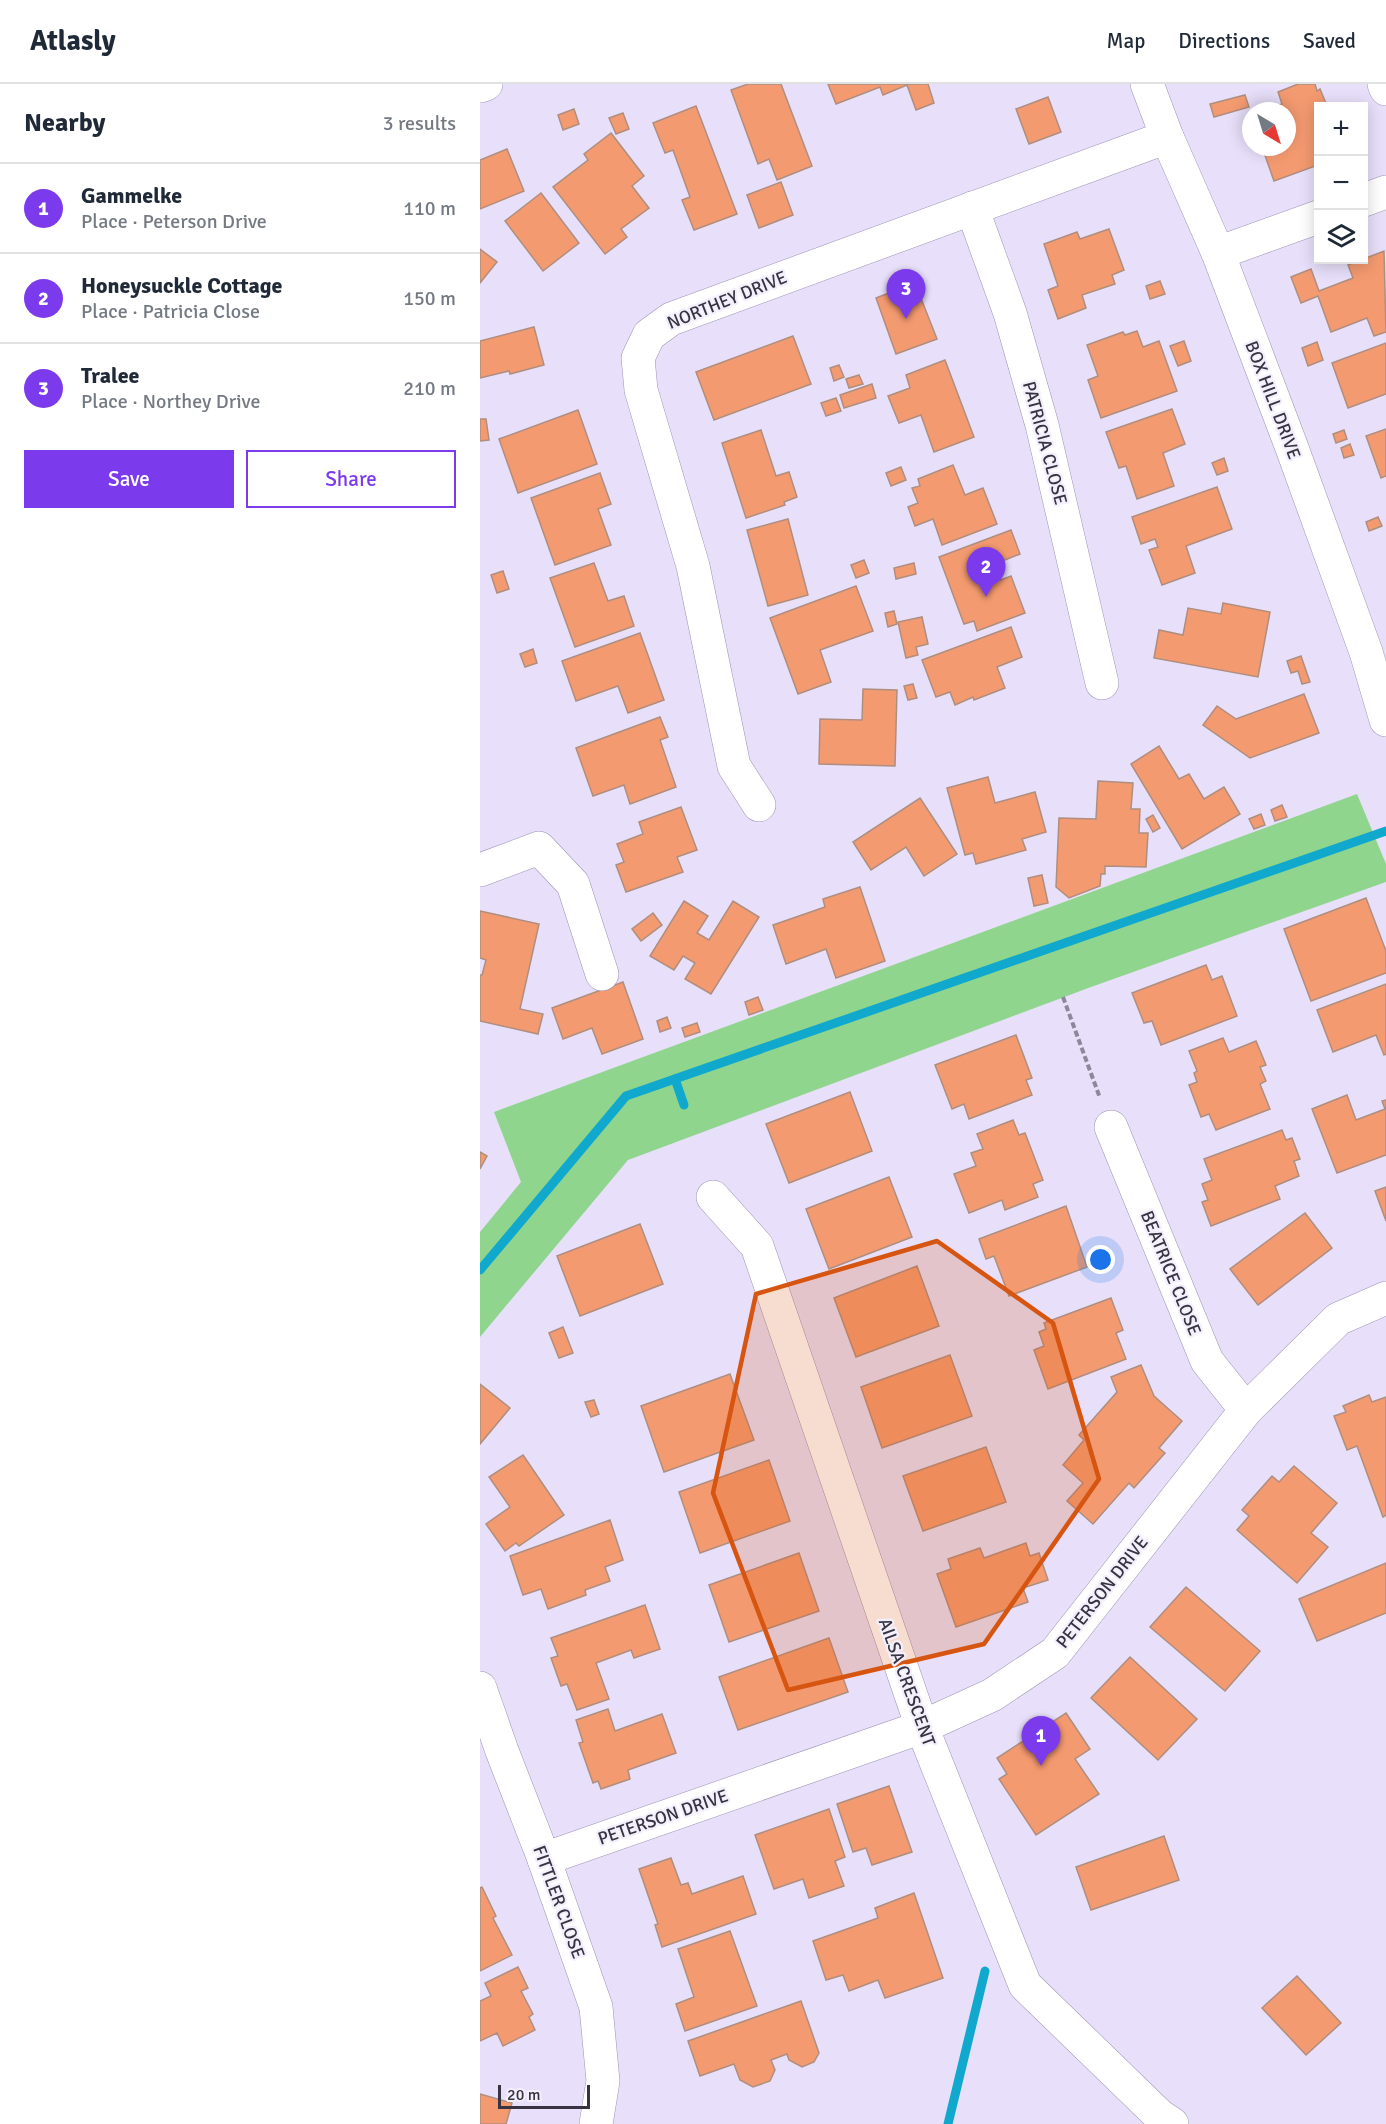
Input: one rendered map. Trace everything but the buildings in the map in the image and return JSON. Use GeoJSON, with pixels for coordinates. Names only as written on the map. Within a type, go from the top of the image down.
{"type":"FeatureCollection","features":[{"type":"Feature","properties":{"kind":"street"},"geometry":{"type":"LineString","coordinates":[[480,86],[486,84]]}},
{"type":"Feature","properties":{"kind":"street","name":"BOX HILL DRIVE"},"geometry":{"type":"LineString","coordinates":[[1147,84],[1167,137],[1218,253],[1292,448],[1366,652],[1386,720]]}},
{"type":"Feature","properties":{"kind":"street"},"geometry":{"type":"LineString","coordinates":[[1384,84],[1386,89]]}},
{"type":"Feature","properties":{"kind":"street","name":"NORTHEY DRIVE"},"geometry":{"type":"LineString","coordinates":[[759,805],[734,766],[693,566],[641,390],[638,358],[649,335],[671,319],[1167,137]]}},
{"type":"Feature","properties":{"kind":"street"},"geometry":{"type":"LineString","coordinates":[[1368,199],[1386,192]]}},
{"type":"Feature","properties":{"kind":"street","name":"PATRICIA CLOSE"},"geometry":{"type":"LineString","coordinates":[[972,208],[1010,314],[1042,425],[1102,683]]}},
{"type":"Feature","properties":{"kind":"street"},"geometry":{"type":"LineString","coordinates":[[1218,253],[1314,218]]}},
{"type":"Feature","properties":{"kind":"street"},"geometry":{"type":"LineString","coordinates":[[480,870],[539,848],[573,884],[602,974]]}},
{"type":"Feature","properties":{"kind":"street","name":"BEATRICE CLOSE"},"geometry":{"type":"LineString","coordinates":[[1110,1127],[1207,1361],[1246,1410]]}},
{"type":"Feature","properties":{"kind":"street","name":"AILSA CRESCENT"},"geometry":{"type":"LineString","coordinates":[[713,1197],[757,1246],[922,1727],[1025,1985],[1160,2116],[1172,2124]]}},
{"type":"Feature","properties":{"kind":"street","name":"PETERSON DRIVE"},"geometry":{"type":"LineString","coordinates":[[544,1858],[922,1727],[992,1695],[1055,1653],[1246,1410],[1338,1319],[1386,1298]]}},
{"type":"Feature","properties":{"kind":"street","name":"FITTLER CLOSE"},"geometry":{"type":"LineString","coordinates":[[480,1688],[491,1754],[544,1858],[596,2007],[603,2081],[597,2124]]}},
{"type":"Feature","properties":{"kind":"path"},"geometry":{"type":"LineString","coordinates":[[1063,997],[1098,1093]]}},
{"type":"Feature","properties":{"kind":"highlighted area"},"geometry":{"type":"Polygon","coordinates":[[[937,1241],[1053,1323],[1099,1479],[984,1644],[788,1690],[713,1493],[756,1294],[937,1241]]]}},
{"type":"Feature","properties":{"kind":"green space"},"geometry":{"type":"Polygon","coordinates":[[[1357,794],[1386,864],[1386,882],[1091,987],[628,1160],[480,1337],[480,1232],[521,1182],[494,1112],[1357,794]]]}},
{"type":"Feature","properties":{"kind":"waterway"},"geometry":{"type":"LineString","coordinates":[[480,1270],[626,1096],[1386,831]]}},
{"type":"Feature","properties":{"kind":"waterway"},"geometry":{"type":"LineString","coordinates":[[675,1079],[684,1105]]}},
{"type":"Feature","properties":{"kind":"waterway"},"geometry":{"type":"LineString","coordinates":[[948,2124],[985,1971]]}},
{"type":"Feature","properties":{"kind":"place","name":"Tralee"},"geometry":{"type":"Point","coordinates":[906,319]}},
{"type":"Feature","properties":{"kind":"place","name":"Honeysuckle Cottage"},"geometry":{"type":"Point","coordinates":[986,597]}},
{"type":"Feature","properties":{"kind":"place","name":"Gammelke"},"geometry":{"type":"Point","coordinates":[1041,1766]}}]}
